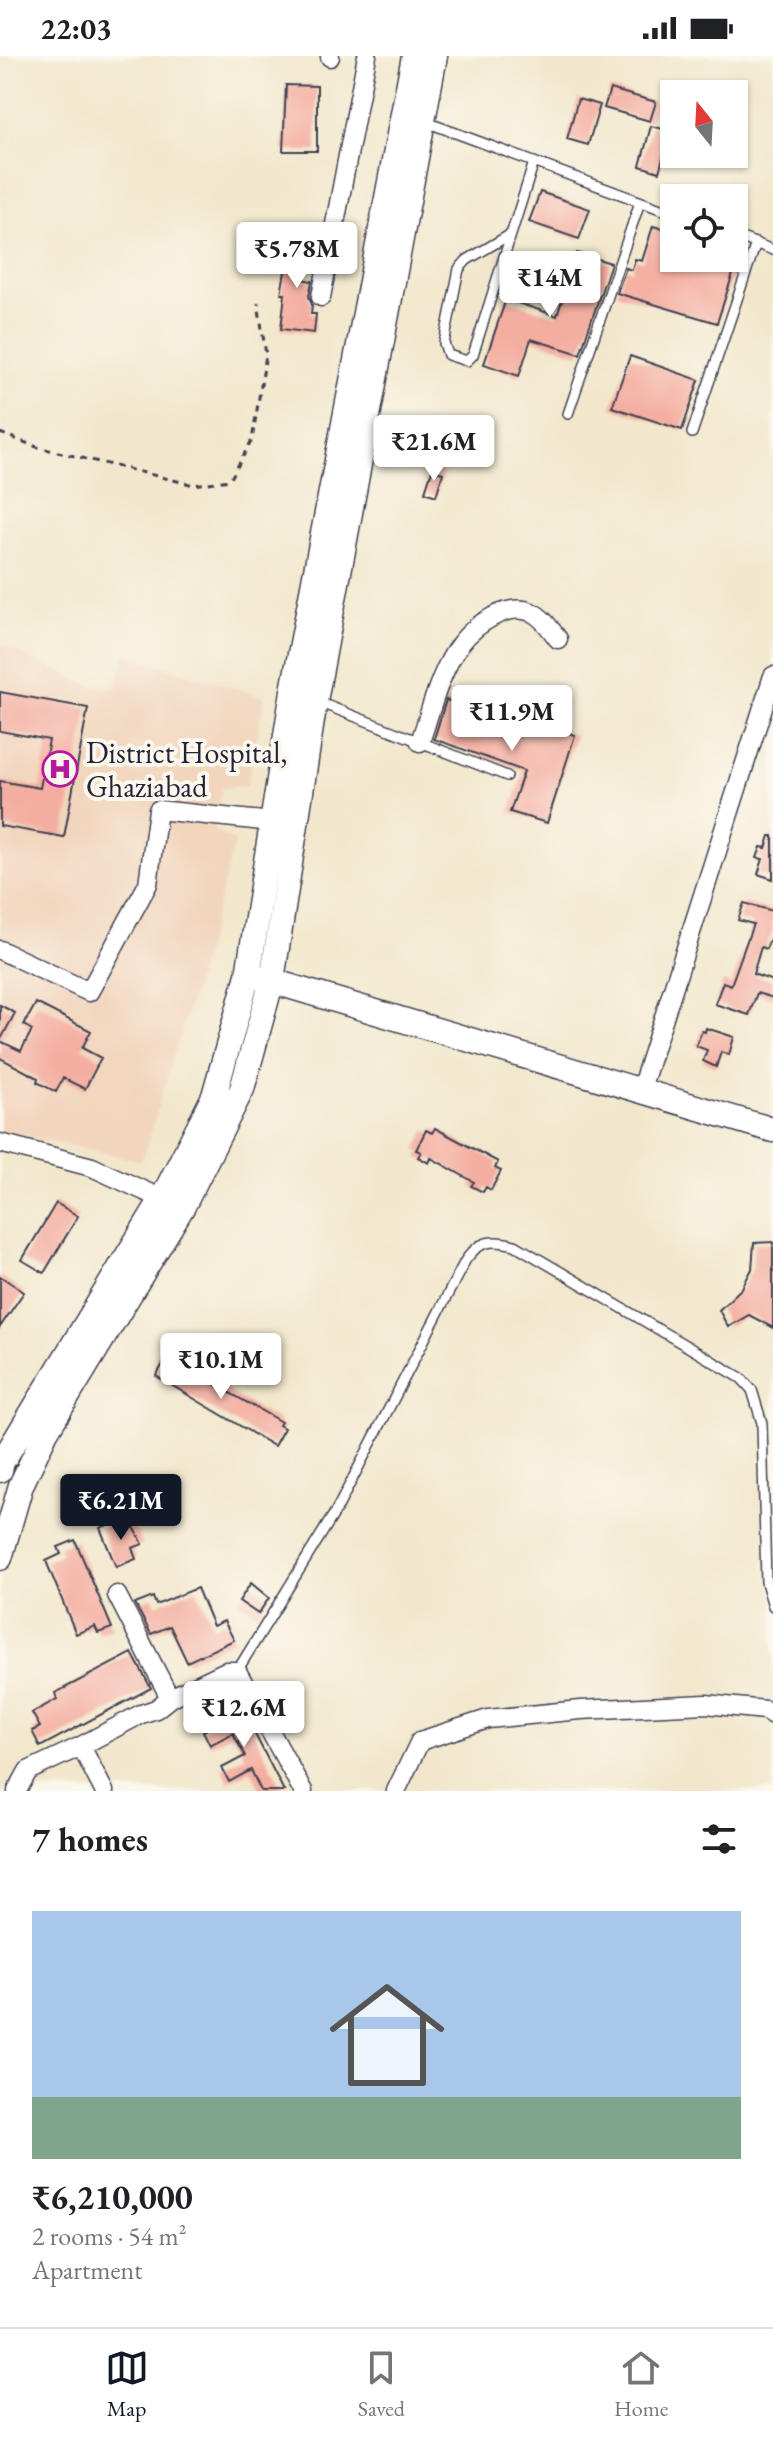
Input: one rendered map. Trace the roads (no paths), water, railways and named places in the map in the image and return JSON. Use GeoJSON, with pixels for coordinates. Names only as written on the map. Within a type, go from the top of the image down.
{"type":"FeatureCollection","features":[{"type":"Feature","properties":{"kind":"street"},"geometry":{"type":"LineString","coordinates":[[321,297],[367,56]]}},
{"type":"Feature","properties":{"kind":"street"},"geometry":{"type":"LineString","coordinates":[[0,1558],[21,1485],[46,1432],[171,1205],[260,978],[304,696],[412,117],[414,56]]}},
{"type":"Feature","properties":{"kind":"street"},"geometry":{"type":"LineString","coordinates":[[412,117],[435,56]]}},
{"type":"Feature","properties":{"kind":"street"},"geometry":{"type":"LineString","coordinates":[[420,742],[442,680],[461,643],[490,618],[510,610],[531,612],[558,639]]}},
{"type":"Feature","properties":{"kind":"street"},"geometry":{"type":"LineString","coordinates":[[640,1092],[773,676]]}},
{"type":"Feature","properties":{"kind":"street"},"geometry":{"type":"LineString","coordinates":[[260,978],[272,822],[304,696]]}},
{"type":"Feature","properties":{"kind":"street"},"geometry":{"type":"LineString","coordinates":[[0,950],[89,992],[148,884],[158,810],[272,822]]}},
{"type":"Feature","properties":{"kind":"street"},"geometry":{"type":"LineString","coordinates":[[260,978],[773,1130]]}},
{"type":"Feature","properties":{"kind":"street"},"geometry":{"type":"LineString","coordinates":[[0,1143],[92,1167],[171,1205]]}},
{"type":"Feature","properties":{"kind":"street"},"geometry":{"type":"LineString","coordinates":[[0,1470],[2,1462],[171,1205]]}},
{"type":"Feature","properties":{"kind":"street"},"geometry":{"type":"LineString","coordinates":[[117,1595],[170,1698]]}},
{"type":"Feature","properties":{"kind":"street"},"geometry":{"type":"LineString","coordinates":[[17,1791],[28,1771],[226,1671],[237,1671],[303,1791]]}},
{"type":"Feature","properties":{"kind":"street"},"geometry":{"type":"LineString","coordinates":[[396,1791],[420,1741],[488,1719],[580,1710],[706,1704],[765,1710],[773,1715]]}},
{"type":"Feature","properties":{"kind":"street"},"geometry":{"type":"LineString","coordinates":[[81,1746],[104,1791]]}},
{"type":"Feature","properties":{"kind":"lane"},"geometry":{"type":"LineString","coordinates":[[412,117],[660,209]]}},
{"type":"Feature","properties":{"kind":"lane"},"geometry":{"type":"LineString","coordinates":[[511,234],[467,260],[459,269],[444,343],[448,355],[467,361],[473,355],[534,162]]}},
{"type":"Feature","properties":{"kind":"lane"},"geometry":{"type":"LineString","coordinates":[[568,414],[640,202]]}},
{"type":"Feature","properties":{"kind":"lane"},"geometry":{"type":"LineString","coordinates":[[748,240],[773,250]]}},
{"type":"Feature","properties":{"kind":"lane"},"geometry":{"type":"LineString","coordinates":[[692,433],[756,243]]}},
{"type":"Feature","properties":{"kind":"lane"},"geometry":{"type":"LineString","coordinates":[[304,696],[507,776]]}},
{"type":"Feature","properties":{"kind":"lane"},"geometry":{"type":"LineString","coordinates":[[237,1671],[337,1509],[465,1261],[473,1249],[498,1240],[515,1245],[542,1260],[741,1378],[752,1390],[762,1423],[766,1582],[773,1606]]}},
{"type":"Feature","properties":{"kind":"place","name":"District Hospital, Ghaziabad"},"geometry":{"type":"Point","coordinates":[60,769]}}]}
